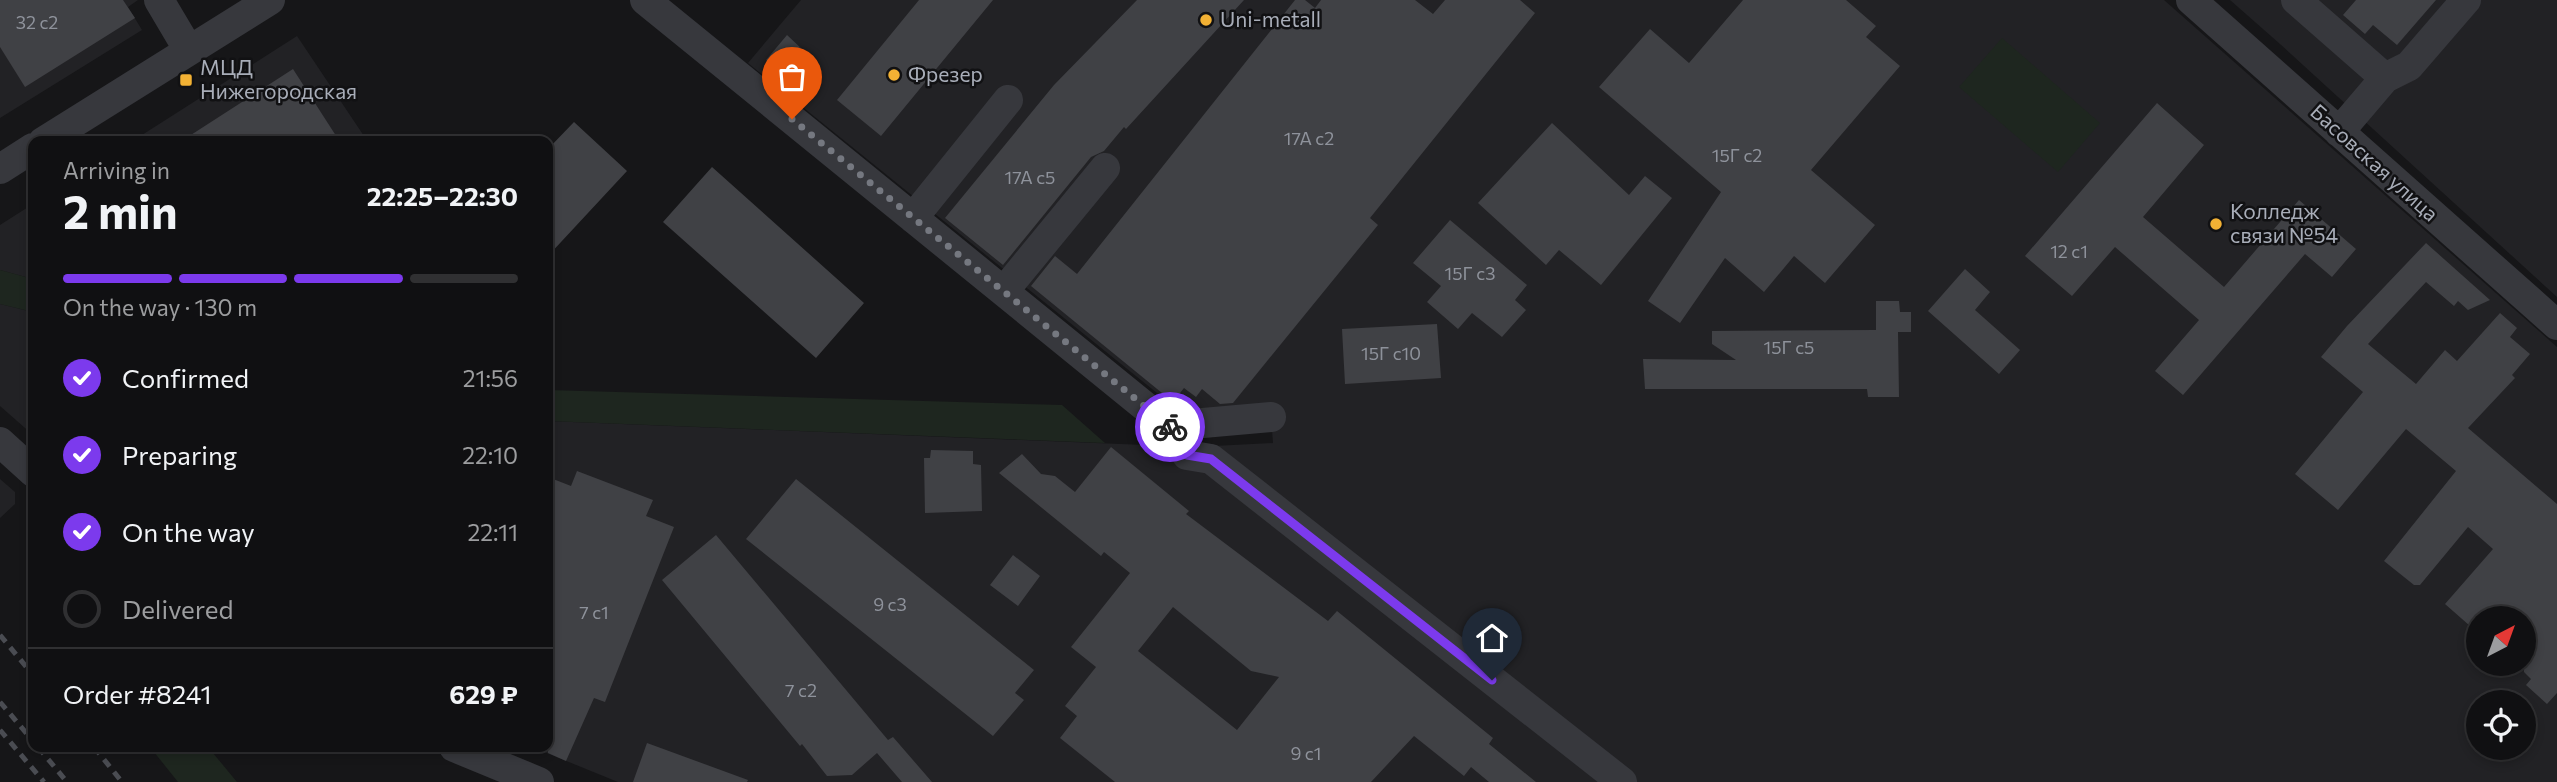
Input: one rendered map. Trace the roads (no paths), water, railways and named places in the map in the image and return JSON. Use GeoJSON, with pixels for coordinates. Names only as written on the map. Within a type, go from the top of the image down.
{"type":"FeatureCollection","features":[{"type":"Feature","properties":{"kind":"street"},"geometry":{"type":"LineString","coordinates":[[159,0],[188,50]]}},
{"type":"Feature","properties":{"kind":"street"},"geometry":{"type":"LineString","coordinates":[[52,136],[270,0]]}},
{"type":"Feature","properties":{"kind":"street"},"geometry":{"type":"LineString","coordinates":[[645,0],[880,181],[913,218],[1169,426],[1187,455],[1211,459],[1622,782]]}},
{"type":"Feature","properties":{"kind":"street","name":"Басовская улица"},"geometry":{"type":"LineString","coordinates":[[2191,0],[2339,132],[2416,211],[2557,325]]}},
{"type":"Feature","properties":{"kind":"street"},"geometry":{"type":"LineString","coordinates":[[2295,0],[2385,78]]}},
{"type":"Feature","properties":{"kind":"street"},"geometry":{"type":"LineString","coordinates":[[2339,132],[2385,78],[2409,66],[2466,0]]}},
{"type":"Feature","properties":{"kind":"street"},"geometry":{"type":"LineString","coordinates":[[913,218],[1009,100]]}},
{"type":"Feature","properties":{"kind":"street"},"geometry":{"type":"LineString","coordinates":[[2,164],[28,151]]}},
{"type":"Feature","properties":{"kind":"street"},"geometry":{"type":"LineString","coordinates":[[1004,291],[1105,168]]}},
{"type":"Feature","properties":{"kind":"street"},"geometry":{"type":"LineString","coordinates":[[1169,426],[1271,417]]}},
{"type":"Feature","properties":{"kind":"street"},"geometry":{"type":"LineString","coordinates":[[0,442],[28,467]]}},
{"type":"Feature","properties":{"kind":"street"},"geometry":{"type":"LineString","coordinates":[[466,752],[539,782]]}},
{"type":"Feature","properties":{"kind":"railway"},"geometry":{"type":"LineString","coordinates":[[0,635],[28,669]]}},
{"type":"Feature","properties":{"kind":"railway"},"geometry":{"type":"LineString","coordinates":[[0,702],[28,735]]}},
{"type":"Feature","properties":{"kind":"railway"},"geometry":{"type":"LineString","coordinates":[[0,730],[44,782]]}},
{"type":"Feature","properties":{"kind":"railway"},"geometry":{"type":"LineString","coordinates":[[42,752],[67,782]]}},
{"type":"Feature","properties":{"kind":"railway"},"geometry":{"type":"LineString","coordinates":[[98,752],[122,782]]}},
{"type":"Feature","properties":{"kind":"place","name":"Uni-metall"},"geometry":{"type":"Point","coordinates":[1206,20]}},
{"type":"Feature","properties":{"kind":"place","name":"Фрезер"},"geometry":{"type":"Point","coordinates":[894,75]}},
{"type":"Feature","properties":{"kind":"place","name":"МЦД Нижегородская"},"geometry":{"type":"Point","coordinates":[186,80]}},
{"type":"Feature","properties":{"kind":"place","name":"Колледж связи №54"},"geometry":{"type":"Point","coordinates":[2216,224]}}]}
